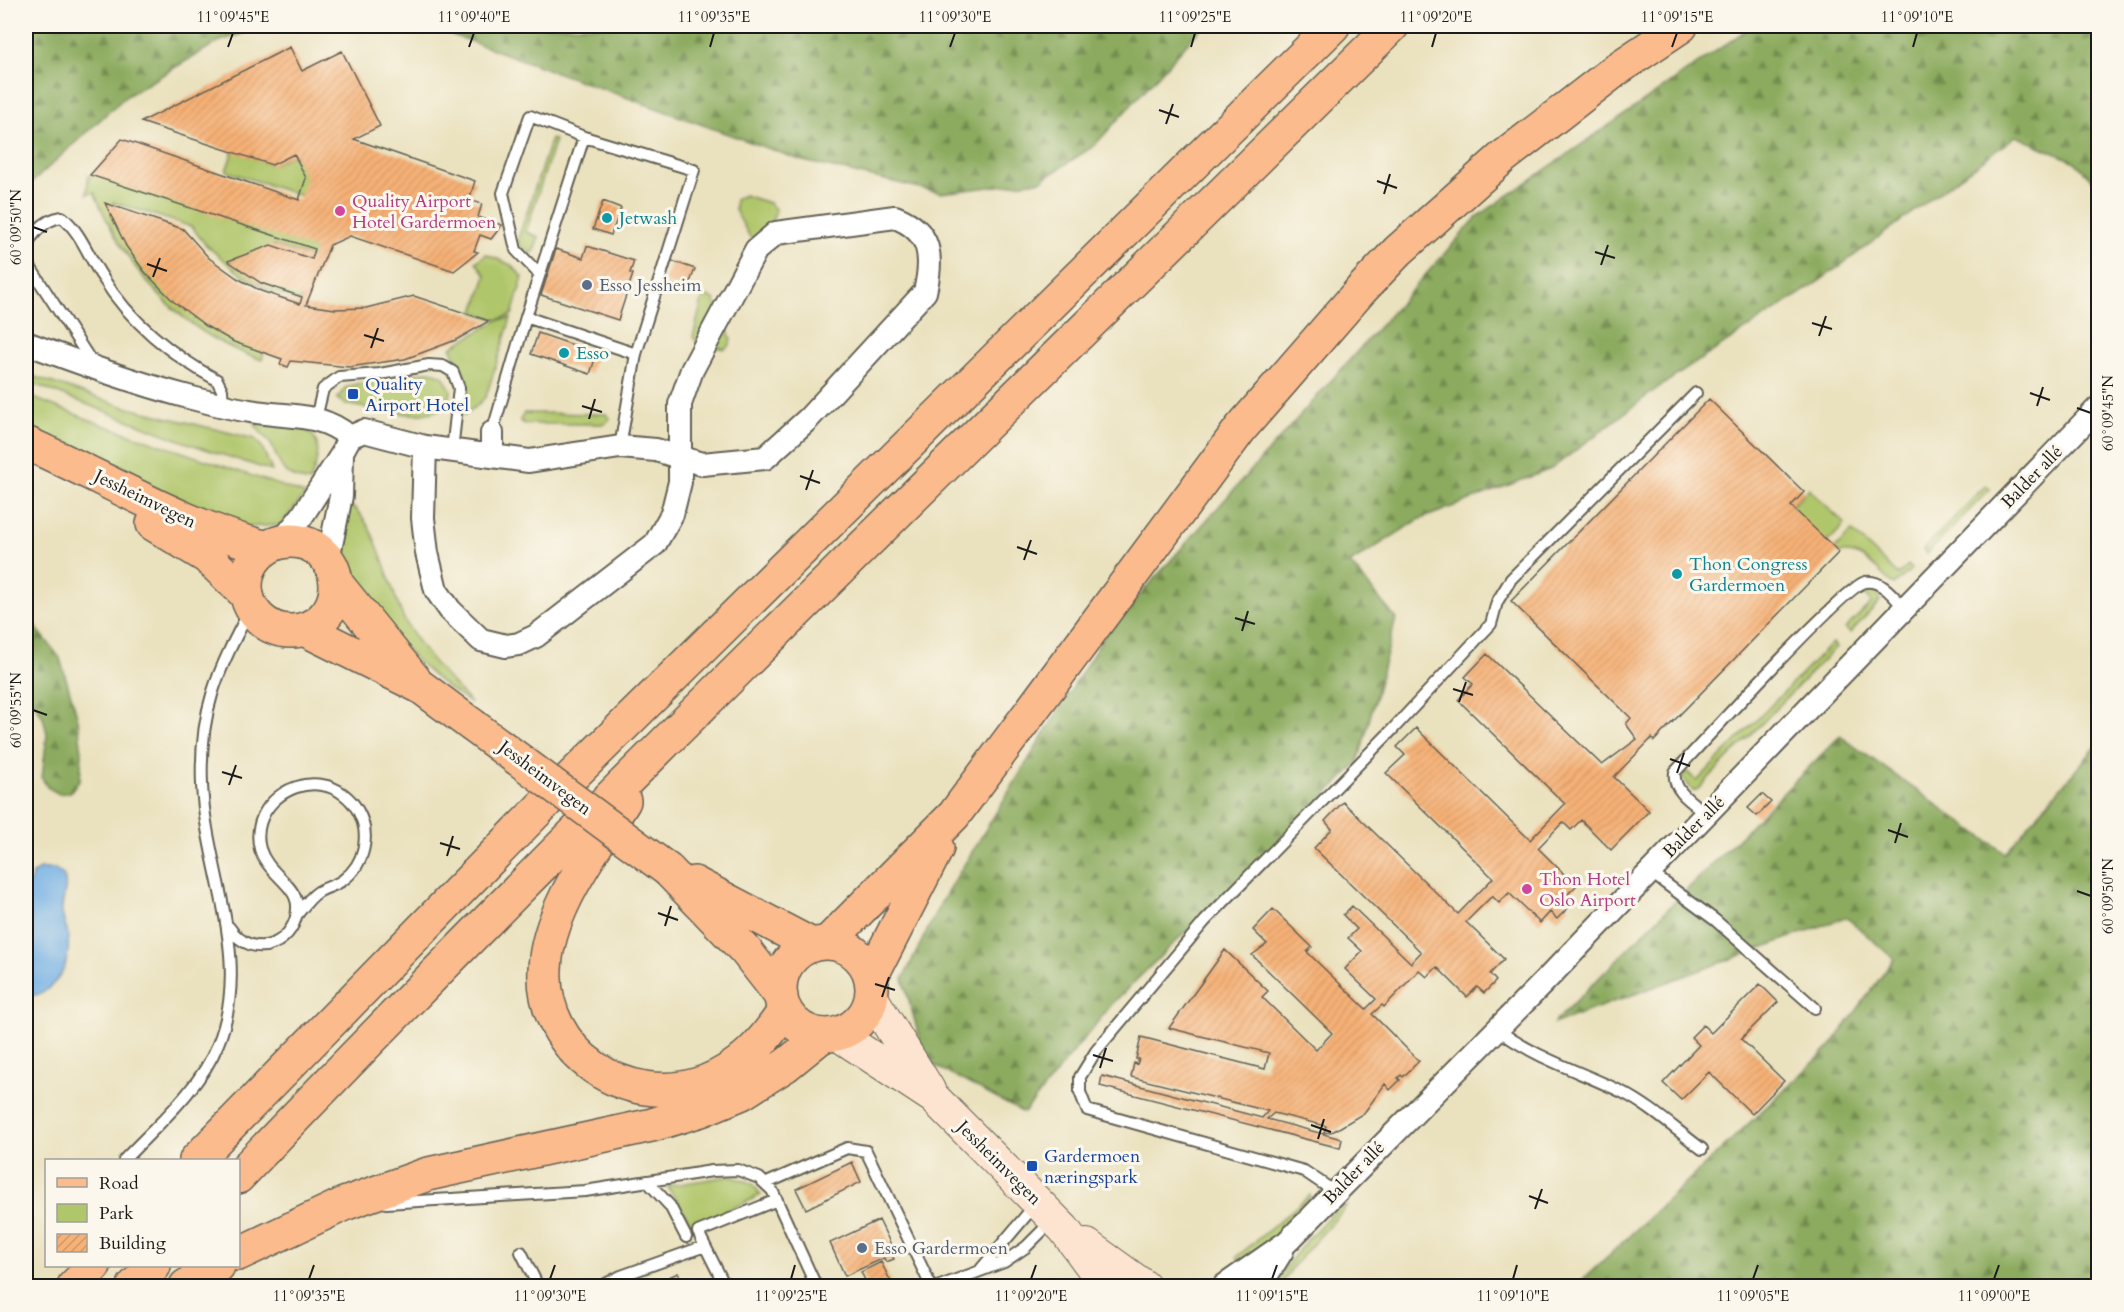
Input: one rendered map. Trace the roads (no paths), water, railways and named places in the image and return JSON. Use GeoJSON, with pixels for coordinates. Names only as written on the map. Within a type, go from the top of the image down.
{"type":"FeatureCollection","features":[{"type":"Feature","properties":{"kind":"main road"},"geometry":{"type":"LineString","coordinates":[[198,1159],[567,781],[1333,26]]}},
{"type":"Feature","properties":{"kind":"main road"},"geometry":{"type":"LineString","coordinates":[[240,1175],[409,999],[656,751],[1392,26]]}},
{"type":"Feature","properties":{"kind":"main road"},"geometry":{"type":"LineString","coordinates":[[830,1035],[808,1032],[795,1023],[783,1003],[782,977],[791,960],[819,944],[954,815],[1199,482],[1316,339],[1398,251],[1502,158],[1560,111],[1681,26]]}},
{"type":"Feature","properties":{"kind":"main road","name":"Jessheimvegen"},"geometry":{"type":"LineString","coordinates":[[26,443],[182,519],[234,539],[274,545]]}},
{"type":"Feature","properties":{"kind":"main road","name":"Jessheimvegen"},"geometry":{"type":"LineString","coordinates":[[26,459],[52,470],[198,551],[249,601]]}},
{"type":"Feature","properties":{"kind":"main road"},"geometry":{"type":"LineString","coordinates":[[299,541],[307,544],[315,548],[332,571],[335,598],[328,612],[318,623],[304,629],[291,631],[275,628],[261,620],[249,601],[249,568],[274,545],[299,541]]}},
{"type":"Feature","properties":{"kind":"main road","name":"Jessheimvegen"},"geometry":{"type":"LineString","coordinates":[[332,571],[421,687]]}},
{"type":"Feature","properties":{"kind":"main road","name":"Jessheimvegen"},"geometry":{"type":"LineString","coordinates":[[304,629],[421,687],[668,870],[745,950],[783,1003]]}},
{"type":"Feature","properties":{"kind":"main road"},"geometry":{"type":"LineString","coordinates":[[656,751],[607,829],[554,923],[544,968],[546,996],[555,1025],[570,1048],[589,1066],[630,1085],[671,1088],[705,1082],[738,1065],[764,1040],[783,1003]]}},
{"type":"Feature","properties":{"kind":"main road"},"geometry":{"type":"LineString","coordinates":[[240,1253],[344,1204],[428,1174],[652,1125],[701,1110],[742,1093],[830,1035],[860,1021],[872,987],[954,815]]}},
{"type":"Feature","properties":{"kind":"main road","name":"Jessheimvegen"},"geometry":{"type":"LineString","coordinates":[[668,870],[819,944]]}},
{"type":"Feature","properties":{"kind":"main road"},"geometry":{"type":"LineString","coordinates":[[819,944],[842,945],[855,953],[865,964],[872,987]]}},
{"type":"Feature","properties":{"kind":"main road","name":"Jessheimvegen"},"geometry":{"type":"LineString","coordinates":[[872,987],[934,1098]]}},
{"type":"Feature","properties":{"kind":"main road","name":"Jessheimvegen"},"geometry":{"type":"LineString","coordinates":[[830,1035],[934,1098],[1052,1216],[1144,1287]]}},
{"type":"Feature","properties":{"kind":"main road","name":"Jessheimvegen"},"geometry":{"type":"LineString","coordinates":[[1052,1216],[1106,1287]]}},
{"type":"Feature","properties":{"kind":"main road"},"geometry":{"type":"LineString","coordinates":[[74,1287],[93,1267]]}},
{"type":"Feature","properties":{"kind":"main road"},"geometry":{"type":"LineString","coordinates":[[134,1287],[153,1267]]}},
{"type":"Feature","properties":{"kind":"main road"},"geometry":{"type":"LineString","coordinates":[[186,1287],[216,1267]]}},
{"type":"Feature","properties":{"kind":"street"},"geometry":{"type":"LineString","coordinates":[[274,545],[302,516],[346,445],[364,431],[425,447],[529,461],[620,447],[656,450],[680,457],[702,464],[765,458],[808,419],[925,292],[931,267],[928,246],[911,223],[895,217],[776,233],[756,250],[692,369],[680,404],[680,457],[680,482],[672,514],[655,544],[536,636],[519,644],[506,646],[481,640],[466,628],[436,590],[427,553],[423,518],[425,447]]}},
{"type":"Feature","properties":{"kind":"street"},"geometry":{"type":"LineString","coordinates":[[26,343],[97,369],[222,405],[251,411],[316,418],[336,425],[346,445],[332,571]]}},
{"type":"Feature","properties":{"kind":"street","name":"Balder allé"},"geometry":{"type":"LineString","coordinates":[[1224,1287],[1287,1242],[1707,814],[2098,408]]}},
{"type":"Feature","properties":{"kind":"street"},"geometry":{"type":"LineString","coordinates":[[492,433],[492,456]]}},
{"type":"Feature","properties":{"kind":"street","name":"Balder allé"},"geometry":{"type":"LineString","coordinates":[[1260,1287],[1287,1242]]}},
{"type":"Feature","properties":{"kind":"lane"},"geometry":{"type":"LineString","coordinates":[[539,274],[516,250],[503,193],[530,116],[584,137],[694,170],[636,354],[620,447]]}},
{"type":"Feature","properties":{"kind":"lane"},"geometry":{"type":"LineString","coordinates":[[492,433],[539,274],[584,137]]}},
{"type":"Feature","properties":{"kind":"lane"},"geometry":{"type":"LineString","coordinates":[[97,369],[32,270],[26,256],[29,243],[39,228],[52,218],[62,217],[73,226],[104,280],[126,309],[153,336],[217,380],[222,390],[222,405]]}},
{"type":"Feature","properties":{"kind":"lane"},"geometry":{"type":"LineString","coordinates":[[526,316],[636,354]]}},
{"type":"Feature","properties":{"kind":"lane"},"geometry":{"type":"LineString","coordinates":[[316,418],[323,389],[339,377],[380,374],[429,365],[443,366],[453,372],[459,388],[452,451]]}},
{"type":"Feature","properties":{"kind":"lane"},"geometry":{"type":"LineString","coordinates":[[1335,1192],[1304,1171],[1087,1110],[1080,1092],[1080,1077],[1096,1051],[1204,921],[1376,747],[1491,624],[1497,602],[1511,579],[1696,393]]}},
{"type":"Feature","properties":{"kind":"lane"},"geometry":{"type":"LineString","coordinates":[[1707,814],[1678,789],[1674,781],[1675,772],[1820,620],[1856,585],[1867,581],[1878,583],[1905,609]]}},
{"type":"Feature","properties":{"kind":"lane"},"geometry":{"type":"LineString","coordinates":[[126,1159],[186,1093],[217,1046],[230,997],[228,926],[206,821],[202,785],[203,745],[207,710],[217,675],[249,601]]}},
{"type":"Feature","properties":{"kind":"lane"},"geometry":{"type":"LineString","coordinates":[[228,926],[241,942],[260,947],[278,940],[286,933],[296,915],[317,893],[337,884],[351,873],[360,860],[365,843],[365,828],[356,806],[342,793],[322,785],[299,785],[279,795],[262,817],[259,845],[266,864],[295,896],[296,915]]}},
{"type":"Feature","properties":{"kind":"lane"},"geometry":{"type":"LineString","coordinates":[[1650,872],[1715,920],[1815,1008]]}},
{"type":"Feature","properties":{"kind":"lane"},"geometry":{"type":"LineString","coordinates":[[1497,1029],[1514,1042],[1555,1064],[1623,1093],[1702,1149]]}},
{"type":"Feature","properties":{"kind":"lane"},"geometry":{"type":"LineString","coordinates":[[767,1184],[847,1148],[866,1151],[932,1287]]}},
{"type":"Feature","properties":{"kind":"lane"},"geometry":{"type":"LineString","coordinates":[[344,1204],[558,1193],[726,1170],[748,1173],[767,1184],[777,1200],[816,1287]]}},
{"type":"Feature","properties":{"kind":"lane"},"geometry":{"type":"LineString","coordinates":[[647,1181],[670,1206],[686,1237]]}},
{"type":"Feature","properties":{"kind":"lane"},"geometry":{"type":"LineString","coordinates":[[725,1287],[698,1232],[777,1200]]}},
{"type":"Feature","properties":{"kind":"lane"},"geometry":{"type":"LineString","coordinates":[[981,1269],[1052,1216]]}},
{"type":"Feature","properties":{"kind":"lane"},"geometry":{"type":"LineString","coordinates":[[940,1287],[1014,1256],[1052,1216]]}},
{"type":"Feature","properties":{"kind":"lane"},"geometry":{"type":"LineString","coordinates":[[602,1287],[621,1276],[705,1246]]}},
{"type":"Feature","properties":{"kind":"lane"},"geometry":{"type":"LineString","coordinates":[[521,1252],[538,1287]]}},
{"type":"Feature","properties":{"kind":"water"},"geometry":{"type":"Polygon","coordinates":[[[39,869],[55,869],[64,876],[62,911],[67,930],[68,953],[61,974],[51,986],[36,995],[26,995],[26,960],[33,934],[27,889],[33,874],[39,869]]]}},
{"type":"Feature","properties":{"kind":"place","name":"Quality Airport Hotel Gardermoen"},"geometry":{"type":"Point","coordinates":[340,211]}},
{"type":"Feature","properties":{"kind":"place","name":"Jetwash"},"geometry":{"type":"Point","coordinates":[607,218]}},
{"type":"Feature","properties":{"kind":"place","name":"Esso Jessheim"},"geometry":{"type":"Point","coordinates":[587,285]}},
{"type":"Feature","properties":{"kind":"place","name":"Esso"},"geometry":{"type":"Point","coordinates":[564,353]}},
{"type":"Feature","properties":{"kind":"place","name":"Quality Airport Hotel"},"geometry":{"type":"Point","coordinates":[353,394]}},
{"type":"Feature","properties":{"kind":"place","name":"Thon Congress Gardermoen"},"geometry":{"type":"Point","coordinates":[1677,574]}},
{"type":"Feature","properties":{"kind":"place","name":"Thon Hotel Oslo Airport"},"geometry":{"type":"Point","coordinates":[1527,889]}},
{"type":"Feature","properties":{"kind":"place","name":"Gardermoen næringspark"},"geometry":{"type":"Point","coordinates":[1032,1166]}},
{"type":"Feature","properties":{"kind":"place","name":"Esso Gardermoen"},"geometry":{"type":"Point","coordinates":[862,1248]}}]}
